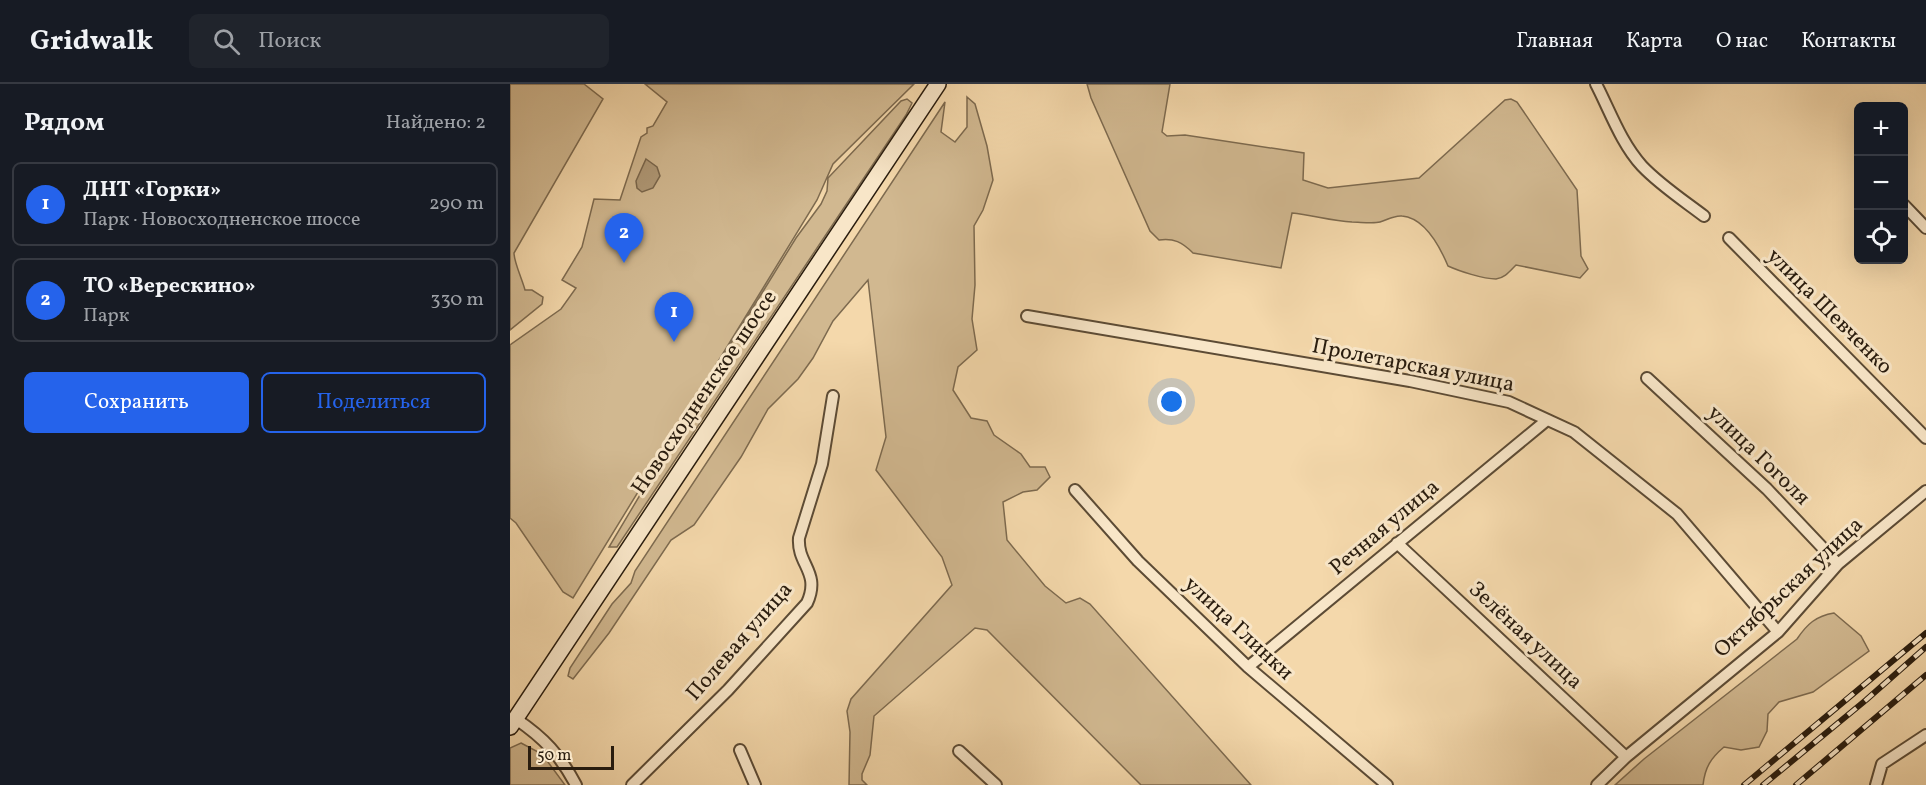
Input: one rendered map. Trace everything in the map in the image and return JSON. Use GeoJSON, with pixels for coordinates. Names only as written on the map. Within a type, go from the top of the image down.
{"type":"FeatureCollection","features":[{"type":"Feature","properties":{"kind":"main road","name":"Новосходненское шоссе"},"geometry":{"type":"LineString","coordinates":[[513,723],[938,84]]}},
{"type":"Feature","properties":{"kind":"street"},"geometry":{"type":"LineString","coordinates":[[1596,84],[1628,147],[1641,164],[1655,179],[1704,216]]}},
{"type":"Feature","properties":{"kind":"street"},"geometry":{"type":"LineString","coordinates":[[1908,209],[1926,228]]}},
{"type":"Feature","properties":{"kind":"street","name":"улица Шевченко"},"geometry":{"type":"LineString","coordinates":[[1730,238],[1926,438]]}},
{"type":"Feature","properties":{"kind":"street","name":"Пролетарская улица"},"geometry":{"type":"LineString","coordinates":[[1027,316],[1410,381],[1509,402],[1574,432],[1677,514],[1778,632]]}},
{"type":"Feature","properties":{"kind":"street","name":"улица Гоголя"},"geometry":{"type":"LineString","coordinates":[[1647,378],[1767,489],[1838,564]]}},
{"type":"Feature","properties":{"kind":"street","name":"Полевая улица"},"geometry":{"type":"LineString","coordinates":[[632,785],[728,690],[807,603],[812,578],[798,547],[798,538],[822,464],[833,396]]}},
{"type":"Feature","properties":{"kind":"street","name":"Речная улица"},"geometry":{"type":"LineString","coordinates":[[1248,667],[1547,420]]}},
{"type":"Feature","properties":{"kind":"street","name":"улица Глинки"},"geometry":{"type":"LineString","coordinates":[[1075,490],[1138,561],[1248,667],[1387,785]]}},
{"type":"Feature","properties":{"kind":"street","name":"Октябрьская улица"},"geometry":{"type":"LineString","coordinates":[[1597,785],[1626,757],[1778,632],[1838,564],[1926,491]]}},
{"type":"Feature","properties":{"kind":"street","name":"Зелёная улица"},"geometry":{"type":"LineString","coordinates":[[1397,543],[1626,757]]}},
{"type":"Feature","properties":{"kind":"street"},"geometry":{"type":"LineString","coordinates":[[513,723],[552,748],[560,757],[576,785]]}},
{"type":"Feature","properties":{"kind":"street"},"geometry":{"type":"LineString","coordinates":[[1876,785],[1882,764],[1926,735]]}},
{"type":"Feature","properties":{"kind":"street"},"geometry":{"type":"LineString","coordinates":[[740,750],[755,785]]}},
{"type":"Feature","properties":{"kind":"street"},"geometry":{"type":"LineString","coordinates":[[959,750],[996,785]]}},
{"type":"Feature","properties":{"kind":"shaded area"},"geometry":{"type":"Polygon","coordinates":[[[510,84],[584,84],[603,99],[514,253],[525,290],[532,290],[543,297],[542,304],[510,330],[510,84]]]}},
{"type":"Feature","properties":{"kind":"shaded area"},"geometry":{"type":"Polygon","coordinates":[[[645,84],[914,84],[833,164],[817,200],[573,598],[563,592],[516,523],[510,518],[510,345],[561,309],[576,288],[562,280],[582,247],[594,199],[620,200],[641,137],[647,133],[647,128],[653,126],[667,102],[645,84]]]}},
{"type":"Feature","properties":{"kind":"shaded area"},"geometry":{"type":"Polygon","coordinates":[[[1087,84],[1170,84],[1162,132],[1167,136],[1185,135],[1304,153],[1303,180],[1328,188],[1419,178],[1505,100],[1511,99],[1517,102],[1577,190],[1581,256],[1588,269],[1580,278],[1516,265],[1507,274],[1496,279],[1471,274],[1448,266],[1441,250],[1425,228],[1418,222],[1402,216],[1370,223],[1292,213],[1281,268],[1193,253],[1177,242],[1159,240],[1150,231],[1091,98],[1087,84]]]}},
{"type":"Feature","properties":{"kind":"shaded area"},"geometry":{"type":"Polygon","coordinates":[[[967,97],[975,104],[987,146],[993,180],[983,210],[974,226],[975,285],[972,319],[977,350],[958,367],[953,390],[971,418],[987,421],[994,435],[1021,454],[1030,467],[1045,467],[1050,477],[1037,490],[1023,492],[1003,502],[1007,540],[1045,586],[1066,603],[1080,598],[1090,604],[1251,785],[1141,785],[987,630],[975,628],[874,716],[870,755],[862,774],[862,780],[867,785],[849,785],[850,732],[847,711],[851,699],[952,585],[942,557],[876,470],[886,437],[868,280],[833,321],[813,358],[798,379],[768,409],[741,457],[694,525],[671,540],[609,633],[573,679],[568,676],[570,668],[612,604],[631,583],[635,571],[945,102],[941,132],[955,142],[967,127],[967,97]]]}},
{"type":"Feature","properties":{"kind":"shaded area"},"geometry":{"type":"Polygon","coordinates":[[[907,99],[912,103],[906,115],[617,547],[609,547],[796,238],[821,204],[827,191],[828,178],[901,101],[907,99]]]}},
{"type":"Feature","properties":{"kind":"shaded area"},"geometry":{"type":"Polygon","coordinates":[[[646,159],[657,167],[660,176],[653,188],[642,192],[637,188],[636,181],[646,159]]]}},
{"type":"Feature","properties":{"kind":"shaded area"},"geometry":{"type":"Polygon","coordinates":[[[1834,613],[1861,636],[1869,651],[1813,692],[1779,702],[1768,714],[1767,731],[1759,747],[1741,750],[1724,747],[1709,763],[1703,785],[1615,785],[1644,759],[1797,639],[1812,622],[1834,613]]]}},
{"type":"Feature","properties":{"kind":"shaded area"},"geometry":{"type":"Polygon","coordinates":[[[521,743],[542,754],[565,785],[510,785],[510,748],[521,743]]]}},
{"type":"Feature","properties":{"kind":"railway"},"geometry":{"type":"LineString","coordinates":[[1744,785],[1926,633]]}},
{"type":"Feature","properties":{"kind":"railway"},"geometry":{"type":"LineString","coordinates":[[1763,785],[1926,647]]}},
{"type":"Feature","properties":{"kind":"railway"},"geometry":{"type":"LineString","coordinates":[[1796,785],[1926,675]]}},
{"type":"Feature","properties":{"kind":"place","name":"ТО «Верескино»"},"geometry":{"type":"Point","coordinates":[624,263]}},
{"type":"Feature","properties":{"kind":"place","name":"ДНТ «Горки»"},"geometry":{"type":"Point","coordinates":[674,342]}}]}
